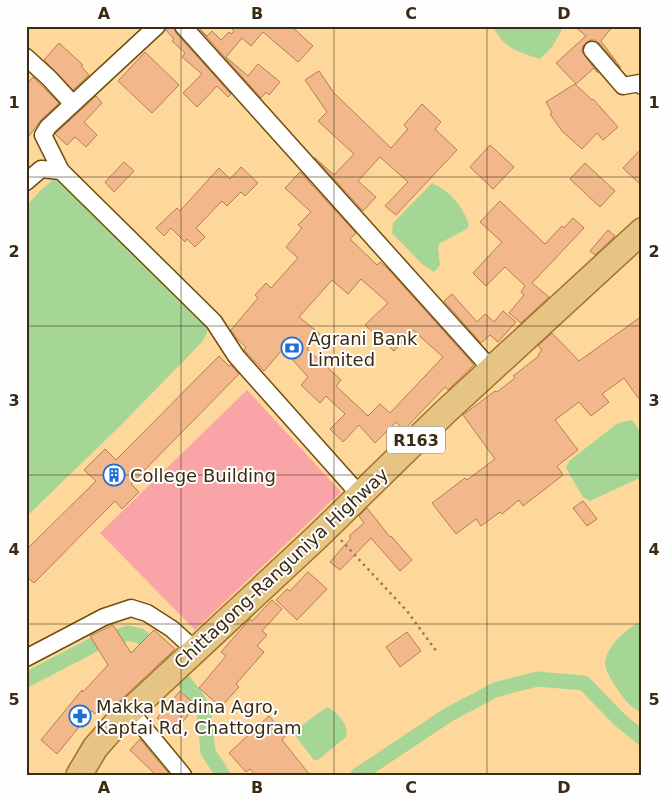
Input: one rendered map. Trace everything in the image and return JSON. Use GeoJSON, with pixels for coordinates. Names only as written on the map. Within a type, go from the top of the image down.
{"type":"FeatureCollection","features":[{"type":"Feature","properties":{"kind":"main road","name":"Chittagong-Ranguniya Highway"},"geometry":{"type":"LineString","coordinates":[[130,711],[328,526],[444,413],[642,231]]}},
{"type":"Feature","properties":{"kind":"main road","name":"R163"},"geometry":{"type":"LineString","coordinates":[[80,775],[95,748],[114,725],[130,711]]}},
{"type":"Feature","properties":{"kind":"street"},"geometry":{"type":"LineString","coordinates":[[157,26],[72,103],[48,126],[43,135],[62,172],[214,322],[236,356],[360,495]]}},
{"type":"Feature","properties":{"kind":"street"},"geometry":{"type":"LineString","coordinates":[[183,26],[492,370]]}},
{"type":"Feature","properties":{"kind":"street"},"geometry":{"type":"LineString","coordinates":[[592,50],[623,86],[640,83],[642,86]]}},
{"type":"Feature","properties":{"kind":"street"},"geometry":{"type":"LineString","coordinates":[[26,58],[49,78],[72,103]]}},
{"type":"Feature","properties":{"kind":"street"},"geometry":{"type":"LineString","coordinates":[[26,182],[41,169],[62,172]]}},
{"type":"Feature","properties":{"kind":"street"},"geometry":{"type":"LineString","coordinates":[[26,658],[104,618],[131,608],[147,613],[172,629],[194,651]]}},
{"type":"Feature","properties":{"kind":"street"},"geometry":{"type":"LineString","coordinates":[[130,711],[183,775]]}},
{"type":"Feature","properties":{"kind":"path"},"geometry":{"type":"LineString","coordinates":[[328,526],[407,611],[436,652]]}},
{"type":"Feature","properties":{"kind":"shaded area"},"geometry":{"type":"Polygon","coordinates":[[[493,26],[564,26],[552,47],[540,59],[518,51],[506,44],[493,26]]]}},
{"type":"Feature","properties":{"kind":"shaded area"},"geometry":{"type":"Polygon","coordinates":[[[55,178],[131,246],[209,327],[203,341],[121,425],[26,517],[26,206],[55,178]]]}},
{"type":"Feature","properties":{"kind":"shaded area"},"geometry":{"type":"Polygon","coordinates":[[[432,183],[455,200],[463,211],[469,225],[467,229],[440,243],[438,248],[440,265],[434,272],[421,263],[392,233],[393,223],[432,183]]]}},
{"type":"Feature","properties":{"kind":"shaded area"},"geometry":{"type":"Polygon","coordinates":[[[247,390],[341,492],[195,630],[100,533],[247,390]]]}},
{"type":"Feature","properties":{"kind":"shaded area"},"geometry":{"type":"Polygon","coordinates":[[[632,420],[642,434],[642,477],[590,501],[583,497],[566,468],[569,461],[618,423],[632,420]]]}},
{"type":"Feature","properties":{"kind":"shaded area"},"geometry":{"type":"Polygon","coordinates":[[[642,621],[642,714],[623,696],[611,679],[605,664],[609,651],[618,639],[642,621]]]}},
{"type":"Feature","properties":{"kind":"shaded area"},"geometry":{"type":"Polygon","coordinates":[[[327,707],[342,720],[347,733],[346,737],[318,760],[314,760],[296,737],[294,731],[327,707]]]}},
{"type":"Feature","properties":{"kind":"building"},"geometry":{"type":"Polygon","coordinates":[[[167,26],[173,26],[176,33],[231,94],[228,97],[217,86],[197,107],[183,93],[202,74],[182,57],[185,53],[172,41],[174,39],[166,30],[167,26]]]}},
{"type":"Feature","properties":{"kind":"building"},"geometry":{"type":"Polygon","coordinates":[[[197,26],[207,36],[212,31],[221,40],[229,32],[231,34],[234,31],[229,26],[291,26],[313,46],[298,62],[263,32],[251,46],[242,38],[226,57],[248,76],[258,64],[280,82],[269,95],[266,92],[261,98],[197,26]]]}},
{"type":"Feature","properties":{"kind":"building"},"geometry":{"type":"Polygon","coordinates":[[[574,26],[613,26],[601,41],[621,68],[599,43],[595,40],[590,40],[583,46],[582,52],[598,73],[594,68],[576,84],[556,63],[586,36],[574,26]]]}},
{"type":"Feature","properties":{"kind":"building"},"geometry":{"type":"Polygon","coordinates":[[[59,43],[83,65],[81,66],[89,75],[73,90],[44,60],[59,43]]]}},
{"type":"Feature","properties":{"kind":"building"},"geometry":{"type":"Polygon","coordinates":[[[145,52],[179,85],[152,113],[118,81],[145,52]]]}},
{"type":"Feature","properties":{"kind":"building"},"geometry":{"type":"Polygon","coordinates":[[[319,71],[334,93],[391,148],[408,129],[404,125],[422,104],[441,122],[435,129],[457,150],[396,215],[385,206],[408,182],[380,157],[358,181],[376,197],[363,211],[314,157],[334,175],[354,154],[318,121],[327,112],[305,80],[319,71]]]}},
{"type":"Feature","properties":{"kind":"building"},"geometry":{"type":"Polygon","coordinates":[[[33,77],[59,103],[41,120],[26,140],[26,85],[33,77]]]}},
{"type":"Feature","properties":{"kind":"building"},"geometry":{"type":"Polygon","coordinates":[[[575,84],[593,99],[618,127],[603,140],[597,133],[582,149],[562,131],[550,114],[552,113],[546,102],[575,84]]]}},
{"type":"Feature","properties":{"kind":"building"},"geometry":{"type":"Polygon","coordinates":[[[96,96],[102,103],[84,122],[97,135],[86,147],[75,137],[67,145],[55,134],[96,96]]]}},
{"type":"Feature","properties":{"kind":"building"},"geometry":{"type":"Polygon","coordinates":[[[490,145],[514,167],[493,189],[470,167],[490,145]]]}},
{"type":"Feature","properties":{"kind":"building"},"geometry":{"type":"Polygon","coordinates":[[[642,148],[642,186],[623,168],[642,148]]]}},
{"type":"Feature","properties":{"kind":"building"},"geometry":{"type":"Polygon","coordinates":[[[124,162],[134,171],[114,192],[105,182],[124,162]]]}},
{"type":"Feature","properties":{"kind":"building"},"geometry":{"type":"Polygon","coordinates":[[[585,163],[615,191],[600,207],[570,179],[585,163]]]}},
{"type":"Feature","properties":{"kind":"building"},"geometry":{"type":"Polygon","coordinates":[[[241,167],[258,183],[245,196],[241,192],[227,206],[222,201],[196,228],[205,237],[195,247],[187,239],[185,242],[171,228],[164,236],[156,228],[177,208],[180,211],[219,168],[230,179],[241,167]]]}},
{"type":"Feature","properties":{"kind":"building"},"geometry":{"type":"Polygon","coordinates":[[[300,172],[356,233],[350,239],[377,265],[380,262],[389,270],[474,365],[448,390],[445,387],[404,430],[396,422],[375,443],[359,425],[343,442],[330,429],[345,414],[326,396],[320,403],[301,385],[308,377],[283,349],[264,371],[244,350],[246,347],[231,330],[258,298],[255,295],[266,283],[271,288],[298,258],[286,247],[302,228],[298,225],[311,212],[285,188],[300,172]],[[361,279],[348,294],[332,280],[299,317],[320,334],[307,349],[341,380],[336,386],[368,416],[380,404],[390,413],[443,357],[413,330],[394,351],[365,325],[388,303],[361,279]]]}},
{"type":"Feature","properties":{"kind":"building"},"geometry":{"type":"Polygon","coordinates":[[[500,201],[545,244],[562,226],[564,228],[573,218],[584,228],[532,283],[549,297],[521,323],[509,313],[524,295],[521,292],[525,286],[505,267],[486,286],[473,273],[502,242],[480,222],[500,201]]]}},
{"type":"Feature","properties":{"kind":"building"},"geometry":{"type":"Polygon","coordinates":[[[608,230],[615,236],[595,255],[590,251],[608,230]]]}},
{"type":"Feature","properties":{"kind":"building"},"geometry":{"type":"Polygon","coordinates":[[[452,294],[477,322],[485,314],[494,322],[503,311],[516,322],[498,342],[490,335],[481,343],[444,301],[452,294]]]}},
{"type":"Feature","properties":{"kind":"building"},"geometry":{"type":"Polygon","coordinates":[[[642,316],[642,403],[624,378],[602,394],[609,402],[591,416],[579,402],[555,420],[578,450],[557,466],[563,475],[523,506],[519,500],[502,514],[500,512],[481,526],[476,519],[456,534],[432,503],[465,478],[467,480],[495,459],[463,415],[495,391],[497,392],[515,378],[513,376],[539,356],[542,350],[538,346],[552,333],[579,361],[642,316]]]}},
{"type":"Feature","properties":{"kind":"building","name":"College Building"},"geometry":{"type":"Polygon","coordinates":[[[219,356],[239,374],[131,484],[139,492],[122,509],[115,501],[34,583],[26,576],[26,550],[96,481],[84,470],[105,449],[116,460],[219,356]]]}},
{"type":"Feature","properties":{"kind":"building"},"geometry":{"type":"Polygon","coordinates":[[[583,501],[597,519],[587,526],[573,508],[583,501]]]}},
{"type":"Feature","properties":{"kind":"building"},"geometry":{"type":"Polygon","coordinates":[[[367,508],[390,537],[412,560],[400,571],[371,538],[340,570],[330,562],[351,538],[349,536],[364,523],[359,516],[367,508]]]}},
{"type":"Feature","properties":{"kind":"building"},"geometry":{"type":"Polygon","coordinates":[[[308,572],[327,589],[297,620],[276,600],[287,589],[290,591],[308,572]]]}},
{"type":"Feature","properties":{"kind":"building"},"geometry":{"type":"Polygon","coordinates":[[[272,600],[282,609],[262,631],[267,635],[257,646],[264,652],[236,684],[239,687],[221,707],[199,688],[226,656],[221,652],[250,619],[252,621],[272,600]]]}},
{"type":"Feature","properties":{"kind":"building"},"geometry":{"type":"Polygon","coordinates":[[[113,625],[131,653],[154,630],[175,649],[110,710],[104,704],[95,714],[92,711],[57,754],[41,740],[82,690],[83,692],[108,665],[90,636],[113,625]]]}},
{"type":"Feature","properties":{"kind":"building"},"geometry":{"type":"Polygon","coordinates":[[[407,632],[421,651],[400,667],[386,647],[407,632]]]}},
{"type":"Feature","properties":{"kind":"building"},"geometry":{"type":"Polygon","coordinates":[[[180,691],[191,701],[187,706],[192,711],[173,733],[157,718],[180,691]]]}},
{"type":"Feature","properties":{"kind":"building"},"geometry":{"type":"Polygon","coordinates":[[[269,716],[286,735],[282,740],[310,775],[255,775],[250,769],[246,772],[229,753],[269,716]]]}},
{"type":"Feature","properties":{"kind":"building"},"geometry":{"type":"Polygon","coordinates":[[[140,739],[170,775],[156,775],[130,750],[140,739]]]}},
{"type":"Feature","properties":{"kind":"waterway"},"geometry":{"type":"LineString","coordinates":[[26,680],[93,645],[128,633],[140,636],[164,655],[199,701],[204,713],[208,752],[223,775]]}},
{"type":"Feature","properties":{"kind":"waterway"},"geometry":{"type":"LineString","coordinates":[[358,775],[448,715],[495,690],[537,679],[584,683],[620,720],[642,738]]}},
{"type":"Feature","properties":{"kind":"place","name":"Agrani Bank Limited"},"geometry":{"type":"Point","coordinates":[292,348]}},
{"type":"Feature","properties":{"kind":"place","name":"College Building"},"geometry":{"type":"Point","coordinates":[114,475]}},
{"type":"Feature","properties":{"kind":"place","name":"Makka Madina Agro, Kaptai Rd, Chattogram"},"geometry":{"type":"Point","coordinates":[80,716]}}]}
